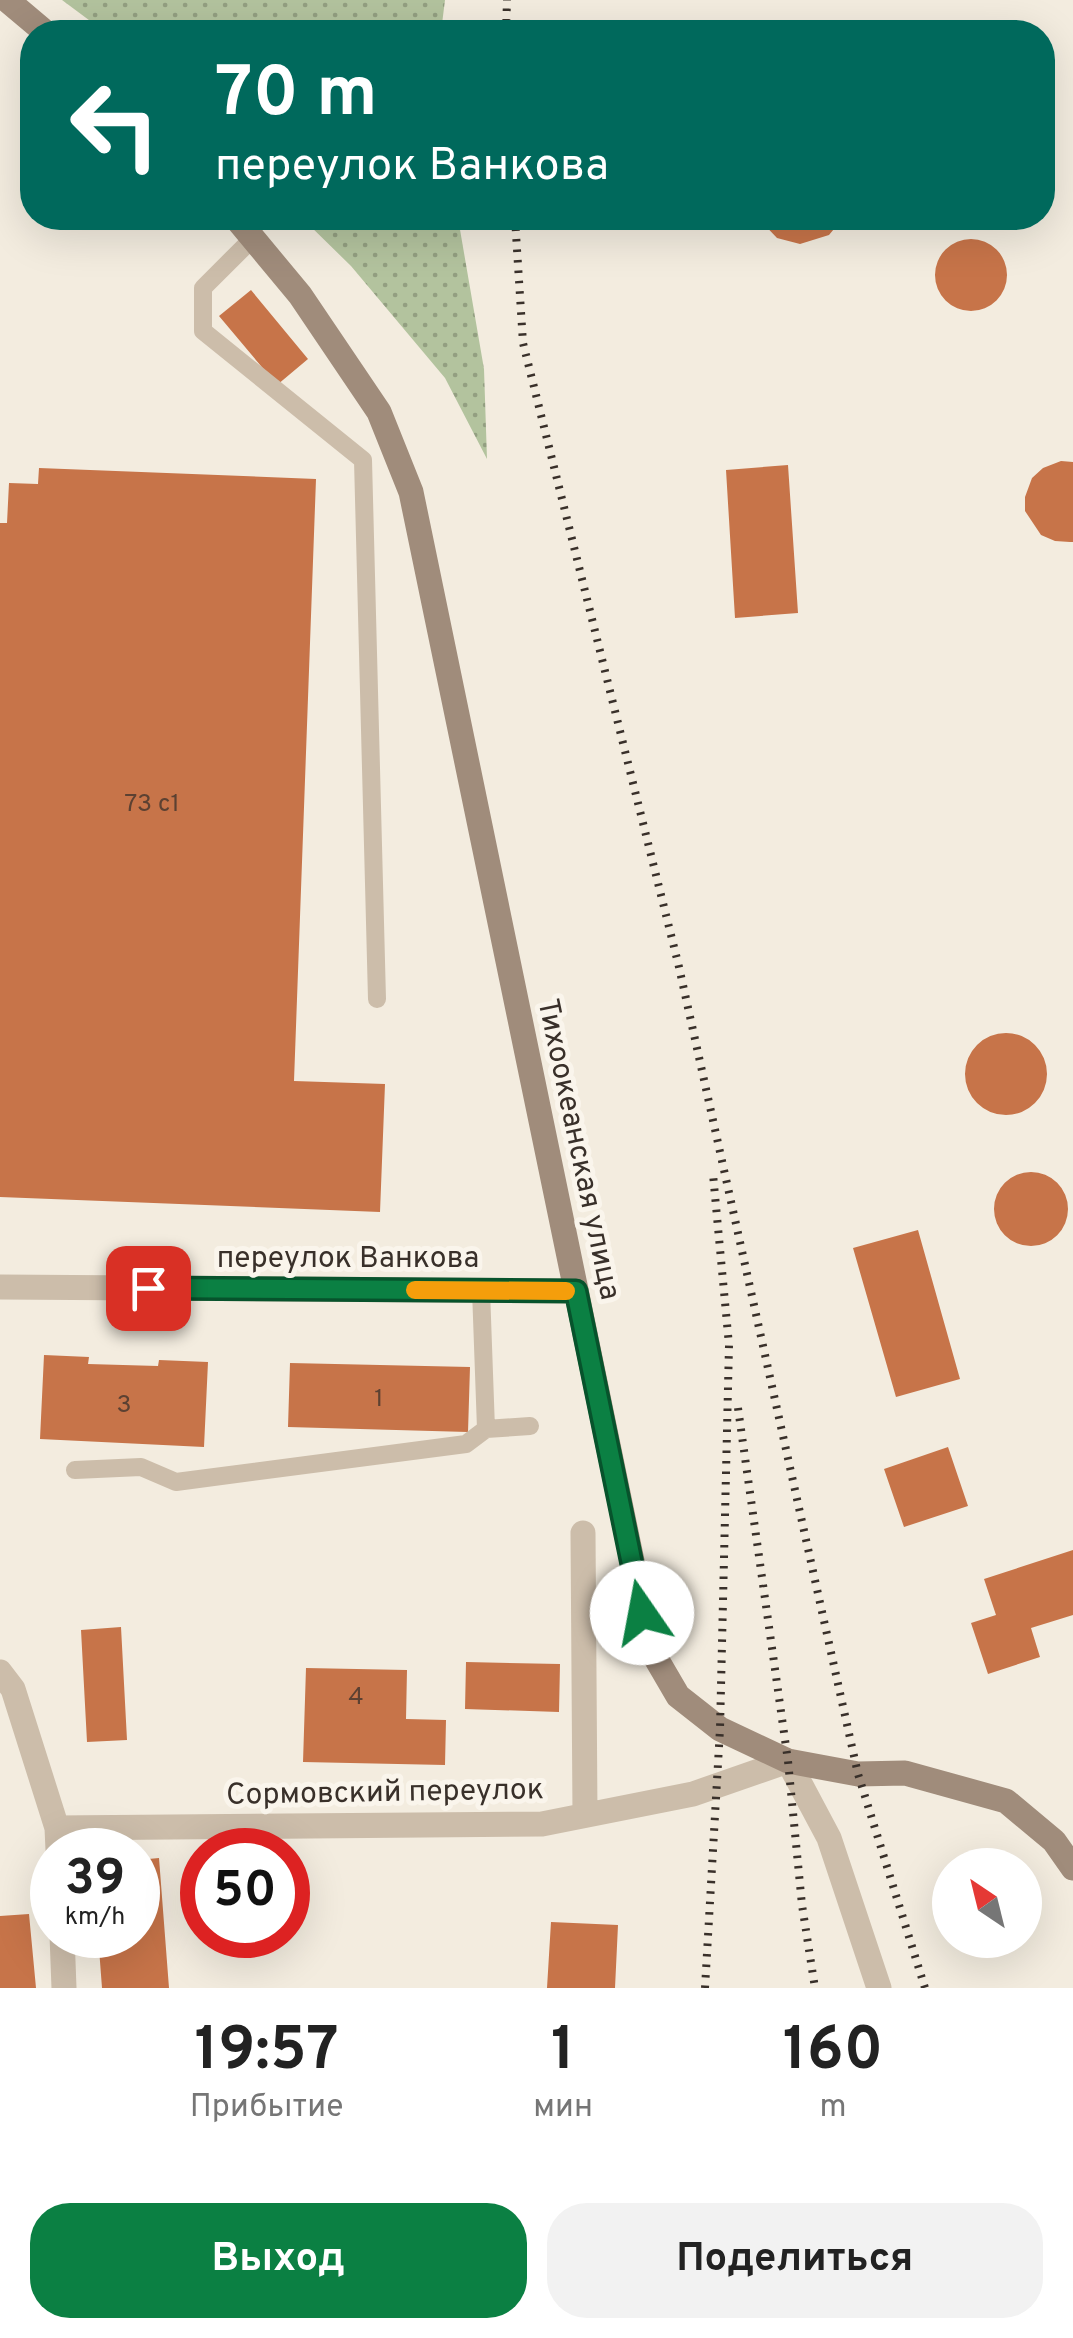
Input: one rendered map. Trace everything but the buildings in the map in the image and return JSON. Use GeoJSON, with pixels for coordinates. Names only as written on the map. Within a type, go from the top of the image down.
{"type":"FeatureCollection","features":[{"type":"Feature","properties":{"kind":"main road"},"geometry":{"type":"LineString","coordinates":[[7,0],[31,20]]}},
{"type":"Feature","properties":{"kind":"main road","name":"Тихоокеанская улица"},"geometry":{"type":"LineString","coordinates":[[246,230],[300,295],[379,412],[411,492],[650,1648],[678,1696],[720,1729],[788,1760],[858,1774],[905,1772],[1006,1801],[1054,1841],[1073,1868]]}},
{"type":"Feature","properties":{"kind":"street","name":"переулок Ванкова"},"geometry":{"type":"LineString","coordinates":[[0,1287],[576,1291]]}},
{"type":"Feature","properties":{"kind":"street"},"geometry":{"type":"LineString","coordinates":[[583,1533],[585,1815]]}},
{"type":"Feature","properties":{"kind":"street"},"geometry":{"type":"LineString","coordinates":[[0,1672],[13,1689],[55,1828]]}},
{"type":"Feature","properties":{"kind":"street","name":"Сормовский переулок"},"geometry":{"type":"LineString","coordinates":[[160,1836],[542,1824],[693,1794],[788,1760]]}},
{"type":"Feature","properties":{"kind":"street"},"geometry":{"type":"LineString","coordinates":[[788,1760],[829,1838],[879,1988]]}},
{"type":"Feature","properties":{"kind":"street"},"geometry":{"type":"LineString","coordinates":[[63,1958],[64,1988]]}},
{"type":"Feature","properties":{"kind":"lane"},"geometry":{"type":"LineString","coordinates":[[253,238],[203,288],[203,330],[362,460],[377,999]]}},
{"type":"Feature","properties":{"kind":"lane"},"geometry":{"type":"LineString","coordinates":[[481,1290],[486,1429]]}},
{"type":"Feature","properties":{"kind":"lane"},"geometry":{"type":"LineString","coordinates":[[75,1470],[141,1467],[176,1482],[466,1444],[486,1429],[530,1426]]}},
{"type":"Feature","properties":{"kind":"green space"},"geometry":{"type":"Polygon","coordinates":[[[62,0],[445,0],[442,20],[89,20],[62,0]]]}},
{"type":"Feature","properties":{"kind":"green space"},"geometry":{"type":"Polygon","coordinates":[[[314,230],[460,230],[484,369],[487,459],[445,378],[351,266],[314,230]]]}},
{"type":"Feature","properties":{"kind":"railway"},"geometry":{"type":"LineString","coordinates":[[506,20],[507,0]]}},
{"type":"Feature","properties":{"kind":"railway"},"geometry":{"type":"LineString","coordinates":[[516,230],[523,343],[679,967],[858,1774],[925,1988]]}},
{"type":"Feature","properties":{"kind":"railway"},"geometry":{"type":"LineString","coordinates":[[705,1988],[720,1729],[729,1345],[713,1174]]}},
{"type":"Feature","properties":{"kind":"railway"},"geometry":{"type":"LineString","coordinates":[[738,1408],[788,1761],[802,1905],[815,1988]]}},
{"type":"Feature","properties":{"kind":"slow traffic"},"geometry":{"type":"LineString","coordinates":[[415,1290],[566,1291]]}},
{"type":"Feature","properties":{"kind":"route"},"geometry":{"type":"LineString","coordinates":[[148,1288],[576,1291],[642,1613]]}}]}
